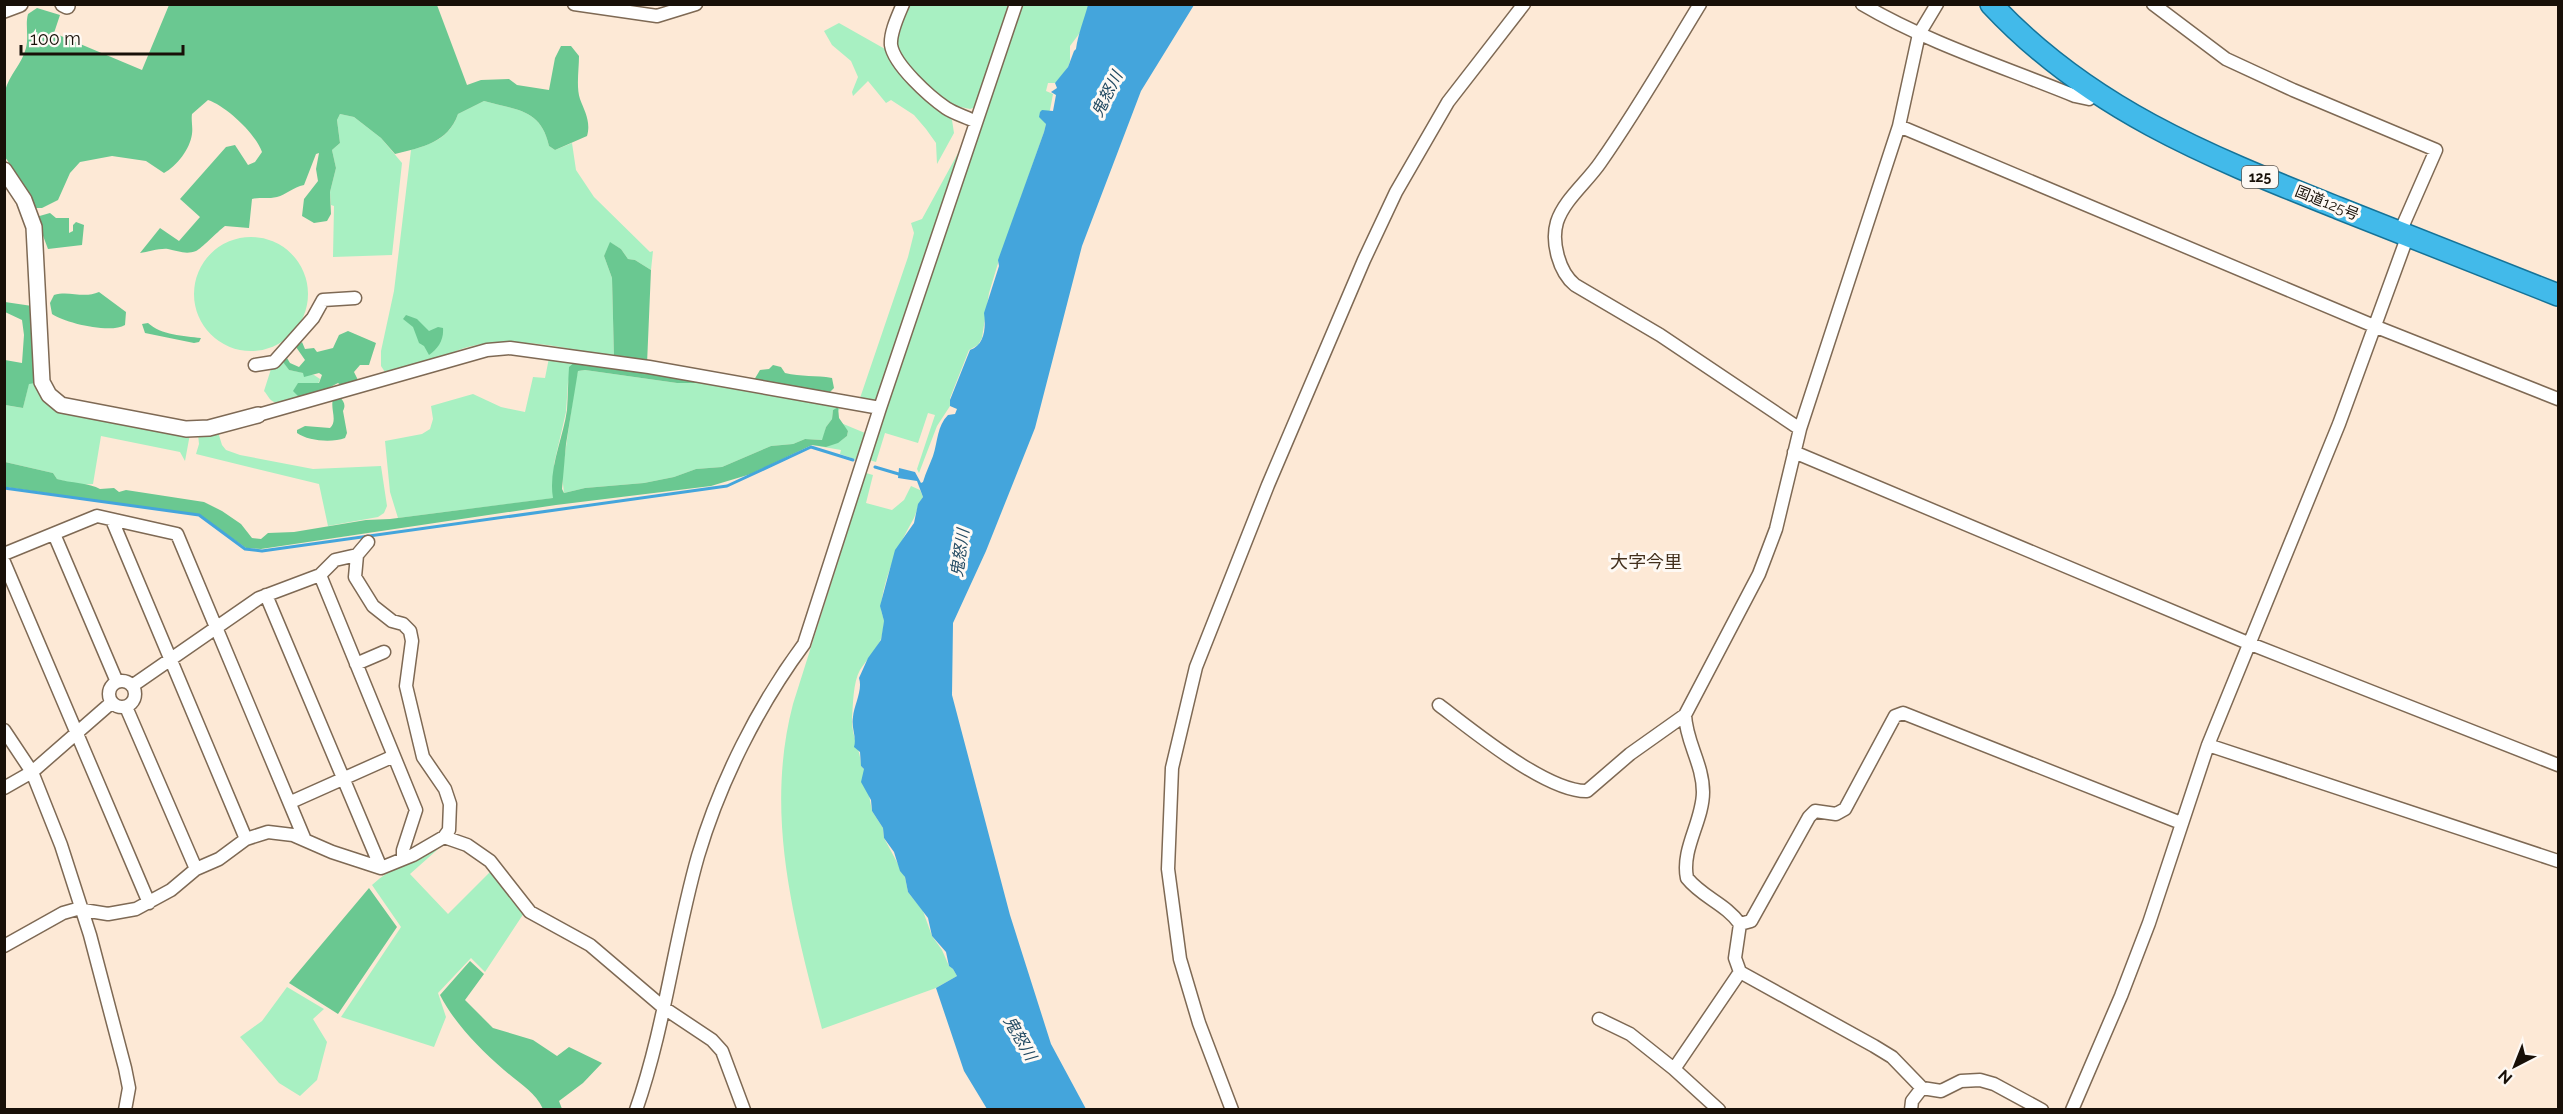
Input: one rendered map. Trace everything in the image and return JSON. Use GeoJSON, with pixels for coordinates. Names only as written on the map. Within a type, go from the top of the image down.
{"type":"FeatureCollection","features":[{"type":"Feature","properties":{"kind":"highway","name":"国道125号"},"geometry":{"type":"LineString","coordinates":[[1991,4],[2032,44],[2097,93],[2149,126],[2207,155],[2559,295]]}},
{"type":"Feature","properties":{"kind":"street"},"geometry":{"type":"LineString","coordinates":[[4,10],[20,4]]}},
{"type":"Feature","properties":{"kind":"street"},"geometry":{"type":"LineString","coordinates":[[574,4],[657,16],[696,4]]}},
{"type":"Feature","properties":{"kind":"street"},"geometry":{"type":"LineString","coordinates":[[903,4],[891,45],[901,66],[948,110],[976,122]]}},
{"type":"Feature","properties":{"kind":"street"},"geometry":{"type":"LineString","coordinates":[[636,1110],[664,1008],[698,856],[718,799],[752,729],[784,672],[804,644],[880,408],[1016,4]]}},
{"type":"Feature","properties":{"kind":"street"},"geometry":{"type":"LineString","coordinates":[[1232,1110],[1199,1023],[1180,959],[1168,869],[1172,768],[1196,668],[1268,485],[1356,279],[1396,192],[1448,102],[1524,4]]}},
{"type":"Feature","properties":{"kind":"street"},"geometry":{"type":"LineString","coordinates":[[1700,4],[1616,140],[1560,214],[1555,230],[1556,246],[1568,279],[1575,285],[1660,335],[1800,429]]}},
{"type":"Feature","properties":{"kind":"street"},"geometry":{"type":"LineString","coordinates":[[1862,4],[1890,21],[1919,34],[2075,96],[2089,99],[2097,93]]}},
{"type":"Feature","properties":{"kind":"street"},"geometry":{"type":"LineString","coordinates":[[1439,705],[1516,760],[1575,791],[1587,791],[1630,754],[1685,715],[1759,574],[1776,529],[1800,429],[1899,126],[1919,34],[1937,4]]}},
{"type":"Feature","properties":{"kind":"street"},"geometry":{"type":"LineString","coordinates":[[2072,1110],[2149,923],[2208,745],[2322,465],[2436,150],[2293,90],[2226,59],[2153,4]]}},
{"type":"Feature","properties":{"kind":"street"},"geometry":{"type":"LineString","coordinates":[[1899,126],[2374,326],[2559,399]]}},
{"type":"Feature","properties":{"kind":"street"},"geometry":{"type":"LineString","coordinates":[[4,170],[24,200],[34,227],[42,382],[50,395],[61,405],[186,429],[209,428],[487,350],[510,348],[649,368],[880,408]]}},
{"type":"Feature","properties":{"kind":"street"},"geometry":{"type":"LineString","coordinates":[[255,365],[274,362],[314,318],[323,300],[356,298]]}},
{"type":"Feature","properties":{"kind":"street"},"geometry":{"type":"LineString","coordinates":[[1794,452],[2248,644],[2559,765]]}},
{"type":"Feature","properties":{"kind":"street"},"geometry":{"type":"LineString","coordinates":[[4,554],[97,516],[177,534],[305,840]]}},
{"type":"Feature","properties":{"kind":"street"},"geometry":{"type":"LineString","coordinates":[[112,520],[246,839]]}},
{"type":"Feature","properties":{"kind":"street"},"geometry":{"type":"LineString","coordinates":[[54,534],[117,682]]}},
{"type":"Feature","properties":{"kind":"street"},"geometry":{"type":"LineString","coordinates":[[4,946],[63,914],[82,908],[108,914],[126,913],[149,903],[196,869],[219,859],[246,839],[268,832],[293,835],[332,852],[381,868],[444,837],[449,830],[450,804],[445,789],[423,757],[406,686],[412,641],[410,631],[403,624],[392,621],[373,606],[355,577],[357,555],[368,542]]}},
{"type":"Feature","properties":{"kind":"street"},"geometry":{"type":"LineString","coordinates":[[132,686],[266,595],[320,575],[334,560],[357,555]]}},
{"type":"Feature","properties":{"kind":"street"},"geometry":{"type":"LineString","coordinates":[[4,562],[149,903]]}},
{"type":"Feature","properties":{"kind":"street"},"geometry":{"type":"LineString","coordinates":[[320,575],[416,810],[403,850],[403,859]]}},
{"type":"Feature","properties":{"kind":"street"},"geometry":{"type":"LineString","coordinates":[[266,595],[381,868]]}},
{"type":"Feature","properties":{"kind":"street"},"geometry":{"type":"LineString","coordinates":[[356,664],[384,652]]}},
{"type":"Feature","properties":{"kind":"street"},"geometry":{"type":"LineString","coordinates":[[117,682],[125,682],[132,686],[135,698],[126,707],[118,707],[111,703],[109,691],[117,682]]}},
{"type":"Feature","properties":{"kind":"street"},"geometry":{"type":"LineString","coordinates":[[4,788],[32,772],[111,703]]}},
{"type":"Feature","properties":{"kind":"street"},"geometry":{"type":"LineString","coordinates":[[126,707],[196,869]]}},
{"type":"Feature","properties":{"kind":"street"},"geometry":{"type":"LineString","coordinates":[[1740,924],[1750,921],[1809,817],[1815,811],[1836,814],[1845,809],[1895,716],[1903,713],[2181,823]]}},
{"type":"Feature","properties":{"kind":"street"},"geometry":{"type":"LineString","coordinates":[[1685,715],[1688,740],[1701,771],[1703,793],[1701,810],[1686,862],[1687,878],[1701,892],[1729,911],[1740,924],[1735,958],[1740,972],[1892,1057],[1922,1088],[1941,1091],[1961,1081],[1980,1080],[1994,1084],[2042,1110]]}},
{"type":"Feature","properties":{"kind":"street"},"geometry":{"type":"LineString","coordinates":[[4,730],[32,772],[61,845],[82,908],[125,1068],[129,1088],[125,1110]]}},
{"type":"Feature","properties":{"kind":"street"},"geometry":{"type":"LineString","coordinates":[[2208,745],[2559,861]]}},
{"type":"Feature","properties":{"kind":"street"},"geometry":{"type":"LineString","coordinates":[[291,802],[394,756]]}},
{"type":"Feature","properties":{"kind":"street"},"geometry":{"type":"LineString","coordinates":[[444,837],[467,845],[490,861],[530,912],[590,945],[664,1008],[712,1040],[722,1051],[744,1110]]}},
{"type":"Feature","properties":{"kind":"street"},"geometry":{"type":"LineString","coordinates":[[1674,1069],[1740,972]]}},
{"type":"Feature","properties":{"kind":"street"},"geometry":{"type":"LineString","coordinates":[[1599,1019],[1630,1034],[1674,1069],[1719,1110]]}},
{"type":"Feature","properties":{"kind":"street"},"geometry":{"type":"LineString","coordinates":[[1911,1110],[1912,1101],[1922,1088]]}},
{"type":"Feature","properties":{"kind":"green space"},"geometry":{"type":"Polygon","coordinates":[[[169,5],[437,5],[467,85],[481,80],[509,79],[517,85],[549,90],[555,58],[561,46],[571,46],[579,56],[578,89],[588,122],[587,136],[555,150],[549,146],[540,124],[533,117],[516,109],[484,101],[458,114],[454,124],[441,138],[424,146],[395,154],[381,138],[354,117],[340,114],[337,120],[340,143],[332,150],[336,168],[330,192],[331,214],[327,221],[314,223],[302,216],[304,199],[318,181],[316,169],[319,153],[316,154],[304,185],[277,197],[252,199],[249,228],[225,226],[202,247],[189,253],[165,249],[140,253],[160,228],[179,241],[200,217],[180,199],[226,147],[235,145],[248,165],[255,162],[262,152],[254,137],[231,114],[208,100],[192,114],[192,134],[186,151],[174,166],[164,173],[146,161],[112,156],[80,162],[70,173],[58,200],[42,208],[35,208],[26,188],[5,157],[5,91],[26,48],[28,14],[37,8],[60,15],[54,33],[142,70],[169,5]]]}},
{"type":"Feature","properties":{"kind":"green space"},"geometry":{"type":"Polygon","coordinates":[[[908,5],[1010,5],[976,107],[970,109],[947,104],[913,74],[897,50],[897,30],[908,5]]]}},
{"type":"Feature","properties":{"kind":"green space"},"geometry":{"type":"Polygon","coordinates":[[[1021,5],[1089,6],[1082,30],[1070,46],[1068,67],[1059,80],[1055,83],[1048,83],[1046,91],[1053,94],[1050,110],[1044,120],[1046,124],[1044,132],[989,293],[982,338],[978,345],[969,350],[950,398],[952,403],[937,426],[919,473],[917,469],[935,415],[928,413],[918,443],[885,433],[876,462],[869,460],[1021,5]]]}},
{"type":"Feature","properties":{"kind":"green space"},"geometry":{"type":"Polygon","coordinates":[[[839,23],[885,49],[905,76],[952,120],[954,133],[937,164],[936,143],[914,115],[891,100],[886,103],[868,81],[853,96],[852,92],[858,77],[851,61],[832,45],[824,31],[839,23]]]}},
{"type":"Feature","properties":{"kind":"green space"},"geometry":{"type":"Polygon","coordinates":[[[484,101],[516,109],[533,117],[540,124],[549,146],[555,150],[572,143],[576,170],[594,197],[650,252],[653,251],[651,270],[635,260],[628,259],[621,249],[611,243],[604,256],[612,278],[614,358],[541,344],[503,342],[468,347],[417,367],[385,372],[381,366],[381,351],[394,291],[411,150],[440,138],[455,122],[458,114],[484,101]]]}},
{"type":"Feature","properties":{"kind":"green space"},"geometry":{"type":"Polygon","coordinates":[[[340,114],[354,117],[381,138],[402,163],[392,255],[333,257],[334,206],[331,205],[330,192],[336,168],[332,150],[340,143],[337,120],[340,114]]]}},
{"type":"Feature","properties":{"kind":"green space"},"geometry":{"type":"Polygon","coordinates":[[[963,144],[878,398],[872,403],[859,401],[908,257],[914,233],[911,223],[922,219],[963,144]]]}},
{"type":"Feature","properties":{"kind":"green space"},"geometry":{"type":"Polygon","coordinates":[[[50,213],[56,218],[69,218],[69,233],[73,231],[73,225],[76,222],[84,225],[82,245],[48,249],[36,217],[50,213]]]}},
{"type":"Feature","properties":{"kind":"green space"},"geometry":{"type":"Polygon","coordinates":[[[251,237],[273,242],[291,254],[303,272],[308,294],[303,316],[291,334],[273,346],[251,351],[229,346],[211,334],[199,316],[194,294],[199,272],[211,254],[229,242],[251,237]]]}},
{"type":"Feature","properties":{"kind":"green space"},"geometry":{"type":"Polygon","coordinates":[[[610,242],[621,249],[628,259],[635,260],[651,270],[647,364],[614,358],[612,278],[604,256],[610,242]]]}},
{"type":"Feature","properties":{"kind":"green space"},"geometry":{"type":"Polygon","coordinates":[[[99,292],[126,312],[125,325],[99,328],[67,321],[52,314],[50,303],[54,295],[65,293],[87,295],[99,292]]]}},
{"type":"Feature","properties":{"kind":"green space"},"geometry":{"type":"Polygon","coordinates":[[[5,302],[32,306],[35,383],[29,384],[23,408],[5,405],[5,360],[22,363],[24,335],[22,320],[5,312],[5,302]]]}},
{"type":"Feature","properties":{"kind":"green space"},"geometry":{"type":"Polygon","coordinates":[[[406,315],[417,319],[429,331],[438,327],[443,328],[440,344],[429,355],[424,346],[419,343],[413,327],[403,319],[406,315]]]}},
{"type":"Feature","properties":{"kind":"green space"},"geometry":{"type":"Polygon","coordinates":[[[148,323],[159,330],[180,336],[201,338],[199,342],[194,343],[145,333],[142,324],[148,323]]]}},
{"type":"Feature","properties":{"kind":"green space"},"geometry":{"type":"Polygon","coordinates":[[[348,331],[376,343],[369,365],[360,365],[354,372],[359,382],[342,386],[338,383],[319,393],[300,398],[293,391],[298,383],[319,383],[322,375],[319,373],[304,377],[303,373],[289,370],[283,362],[287,358],[290,363],[299,367],[305,360],[296,347],[302,342],[305,349],[314,348],[317,352],[333,348],[339,335],[348,331]]]}},
{"type":"Feature","properties":{"kind":"green space"},"geometry":{"type":"Polygon","coordinates":[[[549,358],[558,362],[576,361],[568,382],[566,412],[554,464],[554,498],[398,518],[390,492],[385,441],[422,434],[430,429],[433,419],[431,406],[473,394],[501,407],[525,412],[533,377],[545,378],[549,358]]]}},
{"type":"Feature","properties":{"kind":"green space"},"geometry":{"type":"Polygon","coordinates":[[[282,360],[289,370],[314,375],[320,379],[318,385],[302,399],[280,404],[272,401],[264,391],[271,369],[282,360]]]}},
{"type":"Feature","properties":{"kind":"green space"},"geometry":{"type":"Polygon","coordinates":[[[576,361],[699,379],[697,383],[677,383],[585,370],[578,371],[566,444],[562,489],[564,493],[585,488],[644,483],[674,477],[696,469],[722,467],[771,446],[793,444],[805,439],[822,440],[826,427],[832,419],[833,410],[838,407],[839,418],[848,431],[847,436],[838,443],[826,447],[812,445],[751,474],[711,486],[556,505],[261,549],[246,548],[199,515],[5,487],[5,462],[53,473],[57,479],[91,485],[100,489],[114,488],[119,492],[126,490],[204,502],[241,524],[252,538],[261,539],[268,533],[294,532],[366,520],[390,519],[553,498],[554,465],[567,410],[569,367],[576,361]]]}},
{"type":"Feature","properties":{"kind":"green space"},"geometry":{"type":"Polygon","coordinates":[[[773,365],[781,367],[785,373],[832,378],[834,388],[830,392],[754,380],[760,370],[769,369],[773,365]]]}},
{"type":"Feature","properties":{"kind":"green space"},"geometry":{"type":"Polygon","coordinates":[[[585,370],[677,383],[697,383],[699,379],[840,405],[839,411],[837,408],[833,410],[832,419],[826,427],[823,440],[805,439],[793,444],[771,446],[722,467],[696,469],[674,477],[644,483],[585,488],[564,493],[562,475],[575,384],[578,371],[585,370]]]}},
{"type":"Feature","properties":{"kind":"green space"},"geometry":{"type":"Polygon","coordinates":[[[29,383],[35,383],[39,392],[190,434],[185,461],[180,452],[101,436],[93,484],[78,485],[57,479],[53,473],[5,462],[4,405],[23,408],[29,383]]]}},
{"type":"Feature","properties":{"kind":"green space"},"geometry":{"type":"Polygon","coordinates":[[[340,397],[344,405],[347,433],[345,438],[320,440],[307,438],[297,433],[297,430],[305,426],[330,428],[334,418],[333,399],[340,397]]]}},
{"type":"Feature","properties":{"kind":"green space"},"geometry":{"type":"Polygon","coordinates":[[[841,423],[865,433],[868,437],[860,461],[840,454],[841,450],[812,445],[831,445],[847,436],[848,431],[841,423]]]}},
{"type":"Feature","properties":{"kind":"green space"},"geometry":{"type":"Polygon","coordinates":[[[218,432],[226,450],[240,455],[313,469],[381,466],[387,506],[384,513],[378,517],[328,526],[319,484],[196,454],[199,444],[198,434],[218,432]]]}},
{"type":"Feature","properties":{"kind":"green space"},"geometry":{"type":"Polygon","coordinates":[[[866,473],[873,475],[866,503],[892,510],[904,500],[911,486],[920,490],[923,497],[898,548],[886,580],[881,606],[884,621],[881,639],[860,670],[856,681],[853,731],[861,766],[864,769],[872,811],[883,828],[884,838],[905,877],[908,892],[923,911],[932,936],[957,976],[936,988],[822,1029],[793,908],[786,868],[781,786],[785,745],[793,704],[866,473]]]}},
{"type":"Feature","properties":{"kind":"green space"},"geometry":{"type":"Polygon","coordinates":[[[446,842],[410,874],[448,914],[491,871],[524,913],[485,972],[471,958],[438,993],[446,1017],[434,1047],[341,1017],[401,927],[372,885],[398,867],[446,842]]]}},
{"type":"Feature","properties":{"kind":"green space"},"geometry":{"type":"Polygon","coordinates":[[[369,888],[397,927],[338,1014],[289,983],[369,888]]]}},
{"type":"Feature","properties":{"kind":"green space"},"geometry":{"type":"Polygon","coordinates":[[[470,961],[484,974],[465,1000],[493,1028],[533,1040],[557,1056],[569,1047],[602,1063],[583,1083],[559,1101],[562,1109],[543,1109],[531,1093],[504,1070],[460,1026],[446,1006],[440,995],[470,961]]]}},
{"type":"Feature","properties":{"kind":"green space"},"geometry":{"type":"Polygon","coordinates":[[[287,987],[324,1009],[313,1019],[327,1042],[317,1080],[300,1096],[279,1083],[240,1037],[262,1021],[287,987]]]}},
{"type":"Feature","properties":{"kind":"water","name":"鬼怒川"},"geometry":{"type":"Polygon","coordinates":[[[1088,5],[1194,5],[1141,91],[1082,246],[1035,428],[986,551],[953,623],[952,695],[1010,915],[1051,1044],[1086,1109],[987,1109],[964,1071],[936,988],[957,976],[949,966],[946,952],[932,936],[928,918],[908,892],[905,877],[900,871],[894,852],[884,838],[883,828],[872,811],[871,800],[861,782],[864,769],[861,766],[860,752],[854,747],[853,721],[860,687],[859,678],[868,658],[881,640],[884,621],[880,606],[895,550],[914,523],[918,504],[923,497],[917,481],[898,478],[899,468],[915,472],[921,483],[923,482],[944,419],[948,415],[955,414],[957,409],[950,406],[950,400],[970,350],[982,340],[985,324],[984,313],[999,266],[998,260],[1044,132],[1046,124],[1039,117],[1040,112],[1042,110],[1053,111],[1056,95],[1051,92],[1057,88],[1055,83],[1068,67],[1076,49],[1088,5]]]}},
{"type":"Feature","properties":{"kind":"waterway"},"geometry":{"type":"LineString","coordinates":[[4,488],[199,515],[245,549],[262,551],[727,486],[811,447],[853,460]]}},
{"type":"Feature","properties":{"kind":"waterway"},"geometry":{"type":"LineString","coordinates":[[875,467],[902,475]]}},
{"type":"Feature","properties":{"kind":"district","name":"大字今里"},"geometry":{"type":"Point","coordinates":[1646,561]}}]}
